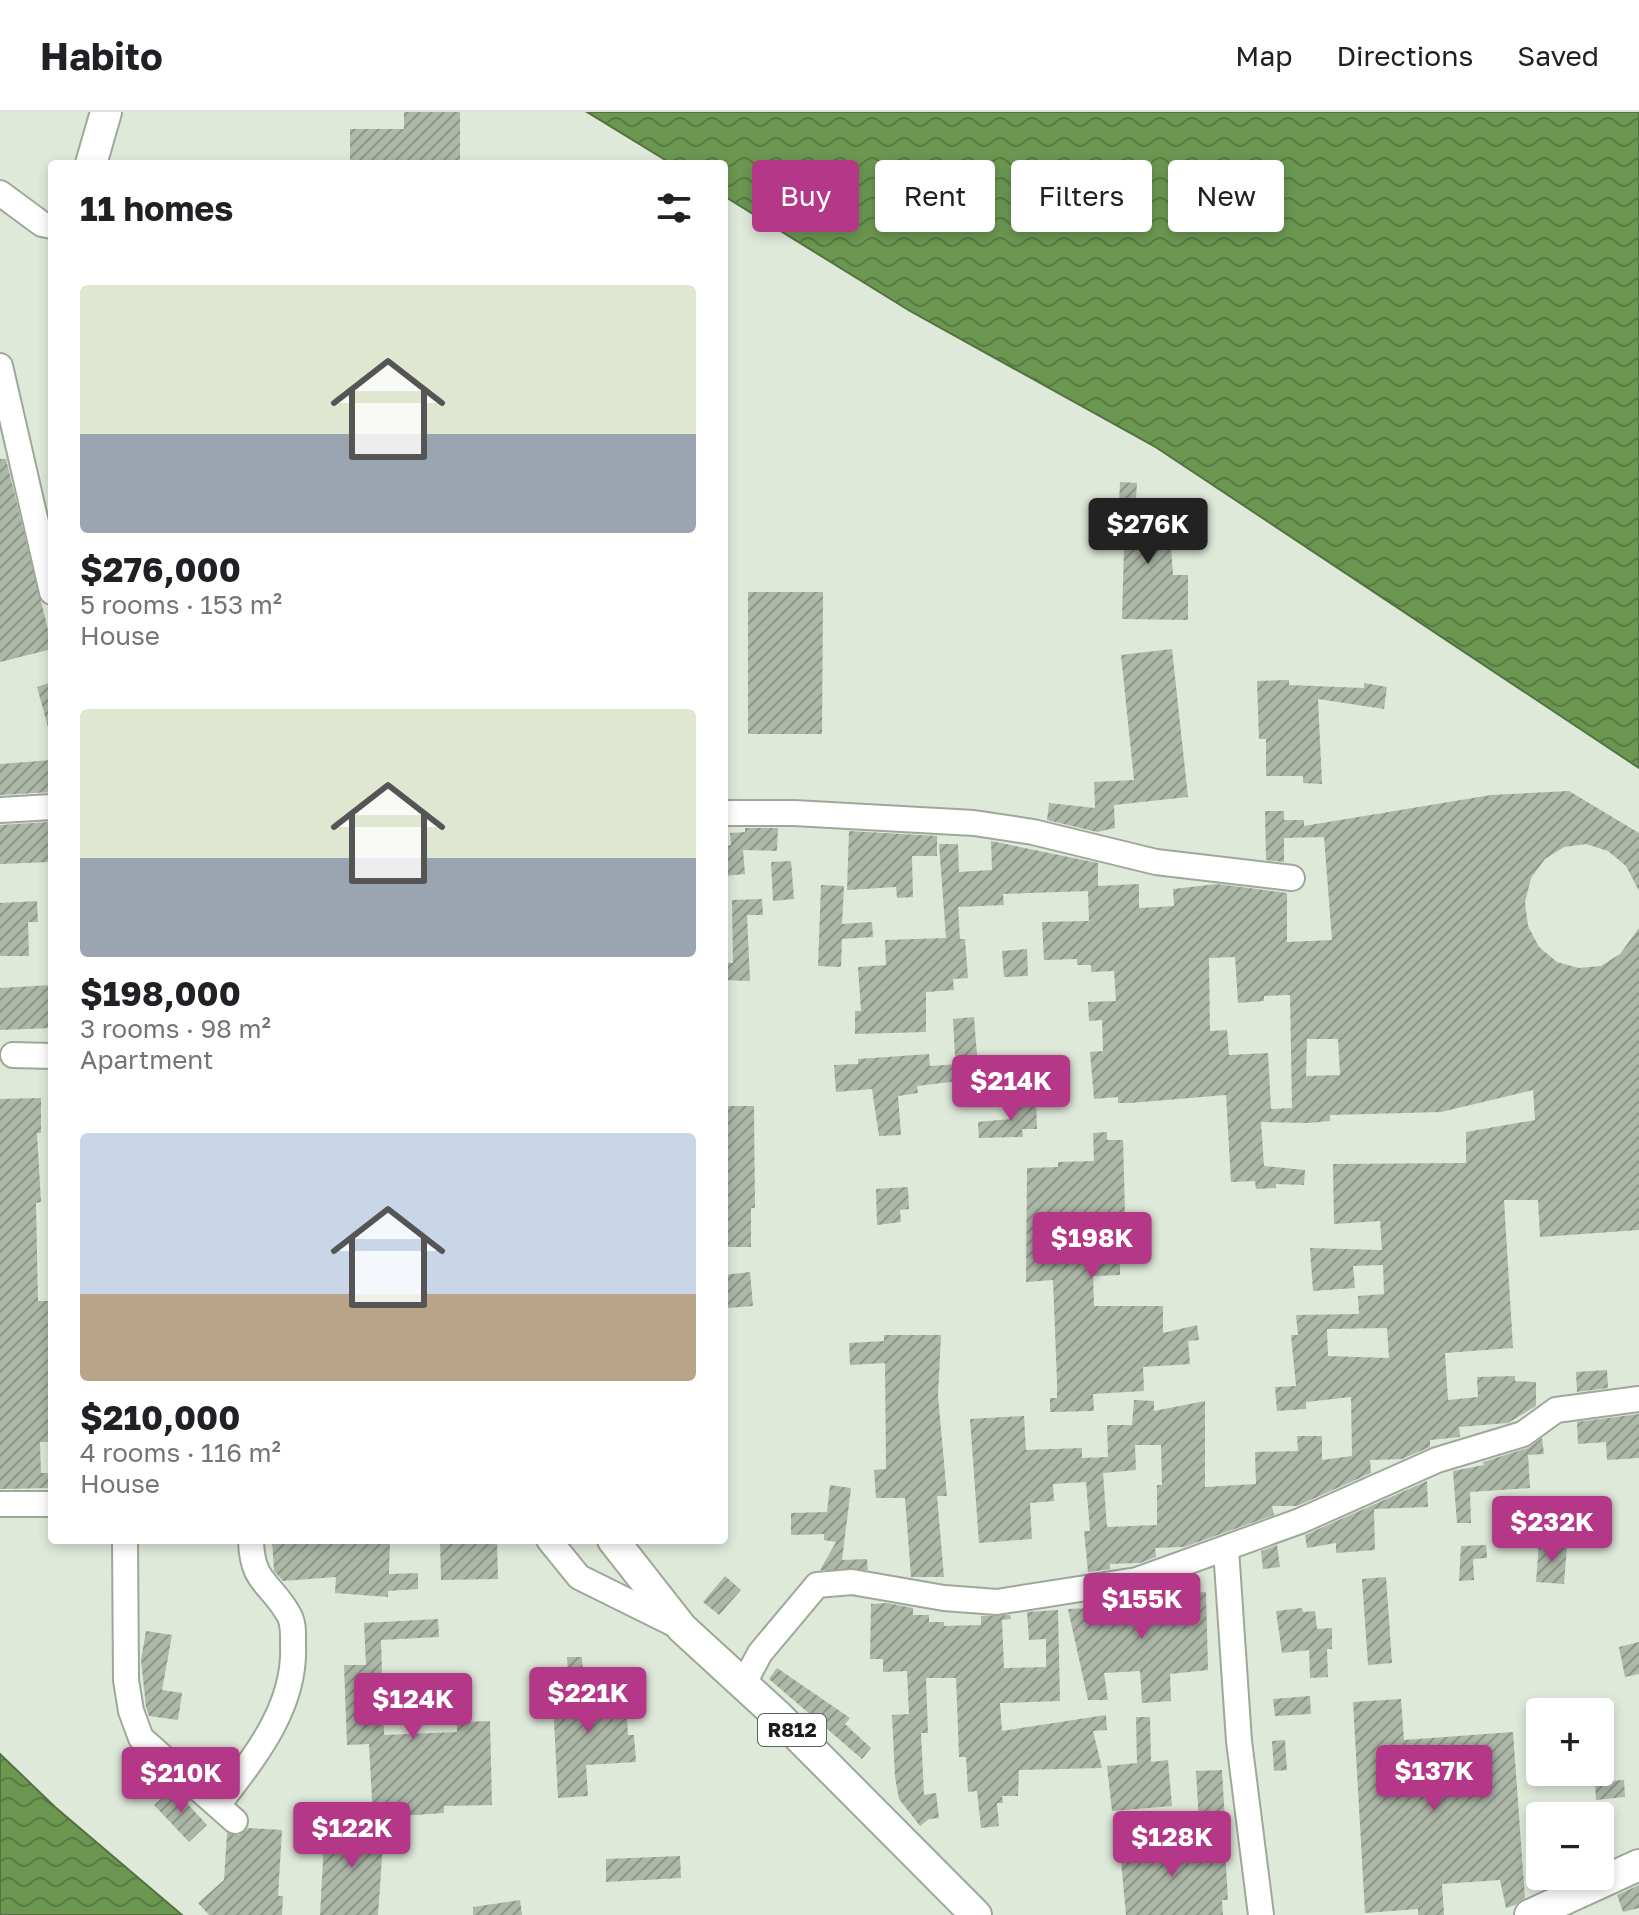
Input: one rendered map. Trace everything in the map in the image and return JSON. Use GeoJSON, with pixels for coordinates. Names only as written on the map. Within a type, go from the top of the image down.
{"type":"FeatureCollection","features":[{"type":"Feature","properties":{"kind":"main road"},"geometry":{"type":"LineString","coordinates":[[92,160],[106,112]]}},
{"type":"Feature","properties":{"kind":"main road","name":"R812"},"geometry":{"type":"LineString","coordinates":[[633,1552],[682,1628],[744,1683],[976,1915]]}},
{"type":"Feature","properties":{"kind":"main road"},"geometry":{"type":"LineString","coordinates":[[1530,1915],[1639,1865]]}},
{"type":"Feature","properties":{"kind":"street"},"geometry":{"type":"LineString","coordinates":[[0,193],[48,225]]}},
{"type":"Feature","properties":{"kind":"street"},"geometry":{"type":"LineString","coordinates":[[0,366],[48,575]]}},
{"type":"Feature","properties":{"kind":"street"},"geometry":{"type":"LineString","coordinates":[[0,810],[48,807]]}},
{"type":"Feature","properties":{"kind":"street"},"geometry":{"type":"LineString","coordinates":[[728,813],[794,813],[974,823],[1033,832],[1156,862],[1292,878]]}},
{"type":"Feature","properties":{"kind":"street"},"geometry":{"type":"LineString","coordinates":[[13,1055],[48,1056]]}},
{"type":"Feature","properties":{"kind":"street"},"geometry":{"type":"LineString","coordinates":[[744,1683],[760,1653],[817,1585],[852,1582],[944,1598],[997,1602],[1137,1580],[1300,1521],[1437,1460],[1523,1434],[1556,1410],[1639,1399]]}},
{"type":"Feature","properties":{"kind":"street"},"geometry":{"type":"LineString","coordinates":[[0,1504],[48,1504]]}},
{"type":"Feature","properties":{"kind":"street"},"geometry":{"type":"LineString","coordinates":[[125,1544],[126,1680],[131,1711],[141,1738],[226,1813],[277,1720],[294,1653],[290,1617],[252,1565],[251,1544]]}},
{"type":"Feature","properties":{"kind":"street"},"geometry":{"type":"LineString","coordinates":[[552,1544],[579,1577],[682,1628]]}},
{"type":"Feature","properties":{"kind":"street"},"geometry":{"type":"LineString","coordinates":[[1226,1549],[1239,1741],[1261,1915]]}},
{"type":"Feature","properties":{"kind":"water"},"geometry":{"type":"Polygon","coordinates":[[[587,112],[1639,112],[1639,768],[1154,446],[910,311],[782,232],[859,232],[859,160],[752,160],[752,213],[728,198],[728,160],[665,160],[587,112]]]}},
{"type":"Feature","properties":{"kind":"water"},"geometry":{"type":"Polygon","coordinates":[[[0,1754],[55,1807],[182,1915],[0,1915],[0,1754]]]}},
{"type":"Feature","properties":{"kind":"building"},"geometry":{"type":"Polygon","coordinates":[[[404,112],[460,112],[460,160],[350,160],[350,129],[404,129],[404,112]]]}},
{"type":"Feature","properties":{"kind":"building"},"geometry":{"type":"Polygon","coordinates":[[[0,459],[6,459],[48,630],[48,650],[0,662],[0,459]]]}},
{"type":"Feature","properties":{"kind":"building"},"geometry":{"type":"Polygon","coordinates":[[[1120,482],[1137,483],[1135,513],[1150,511],[1152,532],[1170,531],[1173,575],[1188,575],[1188,620],[1122,619],[1124,547],[1117,546],[1120,482]]]}},
{"type":"Feature","properties":{"kind":"building"},"geometry":{"type":"Polygon","coordinates":[[[748,592],[823,592],[822,734],[748,734],[748,592]]]}},
{"type":"Feature","properties":{"kind":"building"},"geometry":{"type":"Polygon","coordinates":[[[1172,649],[1188,797],[1114,805],[1115,828],[1097,832],[1047,820],[1049,803],[1095,808],[1094,782],[1134,780],[1121,655],[1172,649]]]}},
{"type":"Feature","properties":{"kind":"building"},"geometry":{"type":"Polygon","coordinates":[[[1289,680],[1289,685],[1364,688],[1364,683],[1387,687],[1384,709],[1318,699],[1322,784],[1303,783],[1303,776],[1266,776],[1266,739],[1259,739],[1257,681],[1289,680]]]}},
{"type":"Feature","properties":{"kind":"building"},"geometry":{"type":"Polygon","coordinates":[[[48,683],[48,727],[37,687],[48,683]]]}},
{"type":"Feature","properties":{"kind":"building"},"geometry":{"type":"Polygon","coordinates":[[[48,760],[48,792],[0,795],[0,764],[48,760]]]}},
{"type":"Feature","properties":{"kind":"building"},"geometry":{"type":"Polygon","coordinates":[[[1569,791],[1639,833],[1639,891],[1626,866],[1608,851],[1586,844],[1564,847],[1545,859],[1531,878],[1525,902],[1528,926],[1539,947],[1557,962],[1579,968],[1601,966],[1620,954],[1639,928],[1639,1230],[1540,1237],[1538,1200],[1504,1200],[1513,1348],[1445,1353],[1448,1400],[1478,1397],[1477,1377],[1515,1376],[1515,1381],[1536,1382],[1536,1406],[1508,1423],[1459,1427],[1460,1437],[1430,1440],[1430,1447],[1402,1459],[1370,1460],[1371,1473],[1297,1506],[1272,1506],[1274,1515],[1184,1547],[1155,1548],[1156,1557],[1140,1563],[1110,1564],[1110,1569],[1088,1572],[1084,1531],[1090,1531],[1086,1482],[1053,1484],[1054,1501],[1030,1503],[1032,1539],[979,1543],[970,1419],[1024,1416],[1026,1450],[1082,1448],[1082,1458],[1108,1457],[1107,1425],[1132,1425],[1134,1400],[1154,1401],[1154,1411],[1205,1401],[1205,1487],[1256,1484],[1255,1452],[1298,1451],[1297,1436],[1322,1436],[1322,1460],[1352,1456],[1351,1397],[1306,1402],[1306,1409],[1277,1411],[1275,1387],[1296,1386],[1291,1335],[1298,1335],[1296,1315],[1359,1314],[1358,1296],[1384,1294],[1383,1265],[1353,1266],[1355,1288],[1313,1291],[1310,1248],[1382,1250],[1380,1221],[1334,1224],[1333,1164],[1466,1163],[1466,1132],[1535,1120],[1533,1090],[1441,1112],[1330,1115],[1330,1121],[1309,1123],[1261,1122],[1264,1166],[1305,1170],[1304,1185],[1276,1184],[1276,1188],[1256,1189],[1255,1181],[1231,1182],[1226,1095],[1130,1103],[1118,1103],[1118,1097],[1094,1099],[1090,1052],[1103,1051],[1102,1020],[1089,1021],[1088,1002],[1116,1001],[1114,971],[1091,972],[1091,965],[1077,965],[1077,959],[1044,960],[1042,922],[1089,921],[1088,891],[1003,894],[1004,905],[958,907],[960,939],[965,939],[968,978],[953,979],[954,990],[926,992],[926,1032],[855,1034],[855,1011],[861,1011],[858,967],[886,965],[885,940],[946,938],[939,844],[958,844],[959,872],[992,870],[991,841],[1098,863],[1098,886],[1139,884],[1139,908],[1174,906],[1173,889],[1217,884],[1287,893],[1287,942],[1332,940],[1324,837],[1284,838],[1284,862],[1266,860],[1265,811],[1284,811],[1284,820],[1304,820],[1304,826],[1491,795],[1569,791]],[[1235,957],[1209,958],[1210,1031],[1227,1030],[1229,1055],[1268,1053],[1271,1109],[1292,1108],[1290,995],[1264,996],[1264,1001],[1238,1003],[1235,957]],[[1307,1039],[1306,1076],[1340,1075],[1338,1039],[1307,1039]],[[1387,1328],[1327,1329],[1328,1356],[1389,1358],[1387,1328]],[[1135,1445],[1136,1470],[1103,1473],[1107,1527],[1157,1525],[1157,1485],[1162,1485],[1161,1445],[1135,1445]]]}},
{"type":"Feature","properties":{"kind":"building"},"geometry":{"type":"Polygon","coordinates":[[[48,822],[48,862],[0,864],[0,825],[48,822]]]}},
{"type":"Feature","properties":{"kind":"building"},"geometry":{"type":"Polygon","coordinates":[[[745,828],[778,828],[777,851],[743,850],[745,874],[728,876],[730,833],[745,832],[745,828]]]}},
{"type":"Feature","properties":{"kind":"building"},"geometry":{"type":"Polygon","coordinates":[[[849,831],[937,836],[937,856],[912,856],[913,897],[897,898],[896,887],[847,890],[849,831]]]}},
{"type":"Feature","properties":{"kind":"building"},"geometry":{"type":"Polygon","coordinates":[[[791,861],[794,899],[773,901],[771,862],[791,861]]]}},
{"type":"Feature","properties":{"kind":"building"},"geometry":{"type":"Polygon","coordinates":[[[821,885],[844,886],[842,924],[872,922],[873,937],[842,939],[841,967],[818,966],[821,885]]]}},
{"type":"Feature","properties":{"kind":"building"},"geometry":{"type":"Polygon","coordinates":[[[762,899],[763,915],[747,915],[750,981],[728,980],[728,962],[733,963],[732,900],[762,899]]]}},
{"type":"Feature","properties":{"kind":"building"},"geometry":{"type":"Polygon","coordinates":[[[37,901],[38,922],[28,922],[29,956],[0,956],[0,903],[37,901]]]}},
{"type":"Feature","properties":{"kind":"building"},"geometry":{"type":"Polygon","coordinates":[[[1027,949],[1028,976],[1004,977],[1002,951],[1027,949]]]}},
{"type":"Feature","properties":{"kind":"building"},"geometry":{"type":"Polygon","coordinates":[[[48,985],[48,1028],[0,1030],[0,988],[48,985]]]}},
{"type":"Feature","properties":{"kind":"building"},"geometry":{"type":"Polygon","coordinates":[[[974,1017],[977,1055],[955,1056],[953,1019],[974,1017]]]}},
{"type":"Feature","properties":{"kind":"building"},"geometry":{"type":"Polygon","coordinates":[[[929,1054],[930,1066],[958,1064],[959,1081],[917,1086],[918,1093],[898,1096],[901,1135],[879,1136],[872,1089],[836,1092],[834,1065],[858,1064],[858,1059],[929,1054]]]}},
{"type":"Feature","properties":{"kind":"building"},"geometry":{"type":"Polygon","coordinates":[[[41,1098],[41,1133],[37,1133],[41,1202],[36,1203],[38,1301],[48,1301],[48,1442],[40,1442],[41,1473],[48,1473],[48,1488],[0,1489],[0,1099],[41,1098]]]}},
{"type":"Feature","properties":{"kind":"building"},"geometry":{"type":"Polygon","coordinates":[[[1011,1104],[1036,1104],[1037,1129],[1022,1129],[1023,1137],[979,1138],[978,1122],[1011,1119],[1011,1104]]]}},
{"type":"Feature","properties":{"kind":"building"},"geometry":{"type":"Polygon","coordinates":[[[728,1106],[754,1106],[755,1208],[751,1208],[751,1247],[728,1247],[728,1106]]]}},
{"type":"Feature","properties":{"kind":"building"},"geometry":{"type":"Polygon","coordinates":[[[1107,1132],[1107,1140],[1123,1140],[1126,1249],[1120,1249],[1120,1275],[1093,1276],[1094,1306],[1163,1306],[1163,1333],[1197,1325],[1199,1340],[1188,1341],[1190,1364],[1143,1367],[1144,1391],[1093,1394],[1094,1411],[1050,1412],[1050,1398],[1057,1398],[1053,1280],[1026,1282],[1027,1168],[1058,1167],[1058,1162],[1094,1161],[1093,1133],[1107,1132]]]}},
{"type":"Feature","properties":{"kind":"building"},"geometry":{"type":"Polygon","coordinates":[[[908,1187],[909,1209],[900,1210],[901,1222],[877,1225],[876,1189],[908,1187]]]}},
{"type":"Feature","properties":{"kind":"building"},"geometry":{"type":"Polygon","coordinates":[[[750,1272],[753,1306],[728,1308],[728,1275],[750,1272]]]}},
{"type":"Feature","properties":{"kind":"building"},"geometry":{"type":"Polygon","coordinates":[[[884,1335],[941,1335],[938,1396],[947,1496],[937,1496],[944,1577],[911,1577],[905,1498],[876,1498],[874,1470],[886,1469],[885,1363],[850,1365],[849,1343],[884,1341],[884,1335]]]}},
{"type":"Feature","properties":{"kind":"building"},"geometry":{"type":"Polygon","coordinates":[[[1607,1370],[1608,1388],[1577,1392],[1576,1372],[1607,1370]]]}},
{"type":"Feature","properties":{"kind":"building"},"geometry":{"type":"Polygon","coordinates":[[[1639,1414],[1639,1458],[1607,1460],[1606,1442],[1578,1444],[1577,1422],[1639,1414]]]}},
{"type":"Feature","properties":{"kind":"building"},"geometry":{"type":"Polygon","coordinates":[[[1542,1438],[1544,1454],[1528,1455],[1530,1488],[1470,1492],[1471,1523],[1457,1523],[1453,1471],[1484,1465],[1483,1462],[1528,1448],[1542,1438]]]}},
{"type":"Feature","properties":{"kind":"building"},"geometry":{"type":"Polygon","coordinates":[[[1427,1481],[1428,1507],[1374,1509],[1375,1550],[1336,1553],[1336,1543],[1307,1548],[1305,1535],[1427,1481]]]}},
{"type":"Feature","properties":{"kind":"building"},"geometry":{"type":"Polygon","coordinates":[[[830,1485],[851,1488],[842,1560],[867,1559],[868,1570],[820,1570],[836,1542],[824,1540],[824,1534],[791,1535],[791,1513],[827,1512],[830,1485]]]}},
{"type":"Feature","properties":{"kind":"building"},"geometry":{"type":"Polygon","coordinates":[[[272,1544],[390,1544],[389,1574],[418,1573],[418,1589],[388,1591],[388,1597],[335,1593],[336,1577],[283,1581],[274,1571],[272,1544]]]}},
{"type":"Feature","properties":{"kind":"building"},"geometry":{"type":"Polygon","coordinates":[[[440,1544],[497,1544],[498,1579],[441,1580],[440,1544]]]}},
{"type":"Feature","properties":{"kind":"building"},"geometry":{"type":"Polygon","coordinates":[[[1539,1544],[1567,1546],[1564,1584],[1536,1582],[1539,1544]]]}},
{"type":"Feature","properties":{"kind":"building"},"geometry":{"type":"Polygon","coordinates":[[[1277,1545],[1280,1567],[1263,1569],[1261,1551],[1277,1545]]]}},
{"type":"Feature","properties":{"kind":"building"},"geometry":{"type":"Polygon","coordinates":[[[1486,1545],[1487,1558],[1473,1559],[1474,1580],[1459,1581],[1461,1546],[1486,1545]]]}},
{"type":"Feature","properties":{"kind":"building"},"geometry":{"type":"Polygon","coordinates":[[[725,1576],[741,1590],[719,1615],[703,1602],[725,1576]]]}},
{"type":"Feature","properties":{"kind":"building"},"geometry":{"type":"Polygon","coordinates":[[[1386,1577],[1392,1663],[1368,1665],[1362,1579],[1386,1577]]]}},
{"type":"Feature","properties":{"kind":"building"},"geometry":{"type":"Polygon","coordinates":[[[1167,1588],[1168,1594],[1206,1592],[1208,1670],[1170,1674],[1171,1701],[1142,1703],[1140,1671],[1104,1673],[1108,1700],[1088,1700],[1068,1609],[1091,1608],[1090,1603],[1134,1600],[1133,1596],[1167,1588]]]}},
{"type":"Feature","properties":{"kind":"building"},"geometry":{"type":"Polygon","coordinates":[[[887,1603],[913,1608],[913,1615],[929,1615],[929,1622],[944,1622],[944,1626],[981,1625],[981,1616],[1010,1615],[1011,1619],[1002,1620],[1004,1668],[1046,1667],[1046,1639],[1029,1640],[1027,1612],[1058,1610],[1060,1701],[1000,1703],[1002,1731],[1106,1715],[1107,1730],[1093,1731],[1102,1768],[1019,1770],[1018,1796],[1002,1796],[1003,1803],[997,1803],[999,1826],[981,1828],[977,1791],[968,1792],[966,1757],[959,1757],[956,1678],[926,1678],[928,1733],[921,1733],[924,1795],[936,1793],[939,1818],[929,1819],[920,1826],[899,1799],[895,1777],[892,1715],[909,1714],[907,1671],[883,1672],[883,1659],[870,1659],[871,1604],[887,1603]]]}},
{"type":"Feature","properties":{"kind":"building"},"geometry":{"type":"Polygon","coordinates":[[[1302,1608],[1303,1612],[1315,1611],[1317,1629],[1332,1628],[1332,1649],[1327,1649],[1328,1677],[1310,1678],[1309,1650],[1282,1653],[1276,1611],[1302,1608]]]}},
{"type":"Feature","properties":{"kind":"building"},"geometry":{"type":"Polygon","coordinates":[[[438,1619],[439,1637],[381,1640],[384,1735],[457,1732],[457,1722],[490,1721],[492,1805],[444,1806],[444,1813],[373,1818],[369,1744],[347,1745],[344,1665],[366,1665],[364,1623],[438,1619]]]}},
{"type":"Feature","properties":{"kind":"building"},"geometry":{"type":"Polygon","coordinates":[[[146,1631],[172,1635],[162,1690],[182,1693],[178,1720],[149,1716],[141,1660],[146,1631]]]}},
{"type":"Feature","properties":{"kind":"building"},"geometry":{"type":"Polygon","coordinates":[[[1639,1642],[1639,1674],[1625,1677],[1619,1647],[1639,1642]]]}},
{"type":"Feature","properties":{"kind":"building"},"geometry":{"type":"Polygon","coordinates":[[[567,1657],[582,1657],[584,1700],[626,1698],[628,1735],[634,1735],[636,1762],[586,1765],[588,1796],[558,1798],[553,1702],[570,1701],[567,1657]]]}},
{"type":"Feature","properties":{"kind":"building"},"geometry":{"type":"Polygon","coordinates":[[[777,1668],[850,1718],[845,1724],[871,1748],[862,1759],[769,1679],[777,1668]]]}},
{"type":"Feature","properties":{"kind":"building"},"geometry":{"type":"Polygon","coordinates":[[[1310,1696],[1311,1714],[1275,1716],[1273,1699],[1310,1696]]]}},
{"type":"Feature","properties":{"kind":"building"},"geometry":{"type":"Polygon","coordinates":[[[1401,1699],[1404,1740],[1513,1732],[1525,1898],[1515,1905],[1506,1908],[1500,1880],[1442,1884],[1444,1915],[1418,1915],[1418,1909],[1365,1913],[1353,1702],[1401,1699]]]}},
{"type":"Feature","properties":{"kind":"building"},"geometry":{"type":"Polygon","coordinates":[[[1136,1717],[1150,1717],[1151,1762],[1168,1760],[1172,1806],[1112,1811],[1107,1766],[1137,1763],[1136,1717]]]}},
{"type":"Feature","properties":{"kind":"building"},"geometry":{"type":"Polygon","coordinates":[[[1285,1740],[1287,1770],[1274,1771],[1272,1741],[1285,1740]]]}},
{"type":"Feature","properties":{"kind":"building"},"geometry":{"type":"Polygon","coordinates":[[[1222,1770],[1225,1820],[1199,1822],[1196,1771],[1222,1770]]]}},
{"type":"Feature","properties":{"kind":"building"},"geometry":{"type":"Polygon","coordinates":[[[1624,1780],[1625,1797],[1596,1800],[1595,1786],[1614,1786],[1614,1781],[1624,1780]]]}},
{"type":"Feature","properties":{"kind":"building"},"geometry":{"type":"Polygon","coordinates":[[[173,1788],[207,1825],[189,1842],[154,1805],[173,1788]]]}},
{"type":"Feature","properties":{"kind":"building"},"geometry":{"type":"Polygon","coordinates":[[[325,1824],[384,1828],[378,1915],[320,1915],[325,1824]]]}},
{"type":"Feature","properties":{"kind":"building"},"geometry":{"type":"Polygon","coordinates":[[[248,1828],[282,1830],[278,1896],[283,1896],[282,1915],[209,1915],[198,1903],[224,1880],[227,1833],[239,1835],[248,1828]]]}},
{"type":"Feature","properties":{"kind":"building"},"geometry":{"type":"Polygon","coordinates":[[[1167,1835],[1168,1852],[1225,1849],[1228,1900],[1222,1900],[1223,1915],[1126,1915],[1119,1839],[1167,1835]]]}},
{"type":"Feature","properties":{"kind":"building"},"geometry":{"type":"Polygon","coordinates":[[[680,1856],[681,1878],[606,1882],[606,1859],[680,1856]]]}},
{"type":"Feature","properties":{"kind":"building"},"geometry":{"type":"Polygon","coordinates":[[[1639,1885],[1639,1908],[1623,1912],[1617,1895],[1639,1885]]]}},
{"type":"Feature","properties":{"kind":"building"},"geometry":{"type":"Polygon","coordinates":[[[520,1900],[522,1915],[473,1915],[473,1907],[520,1900]]]}}]}
